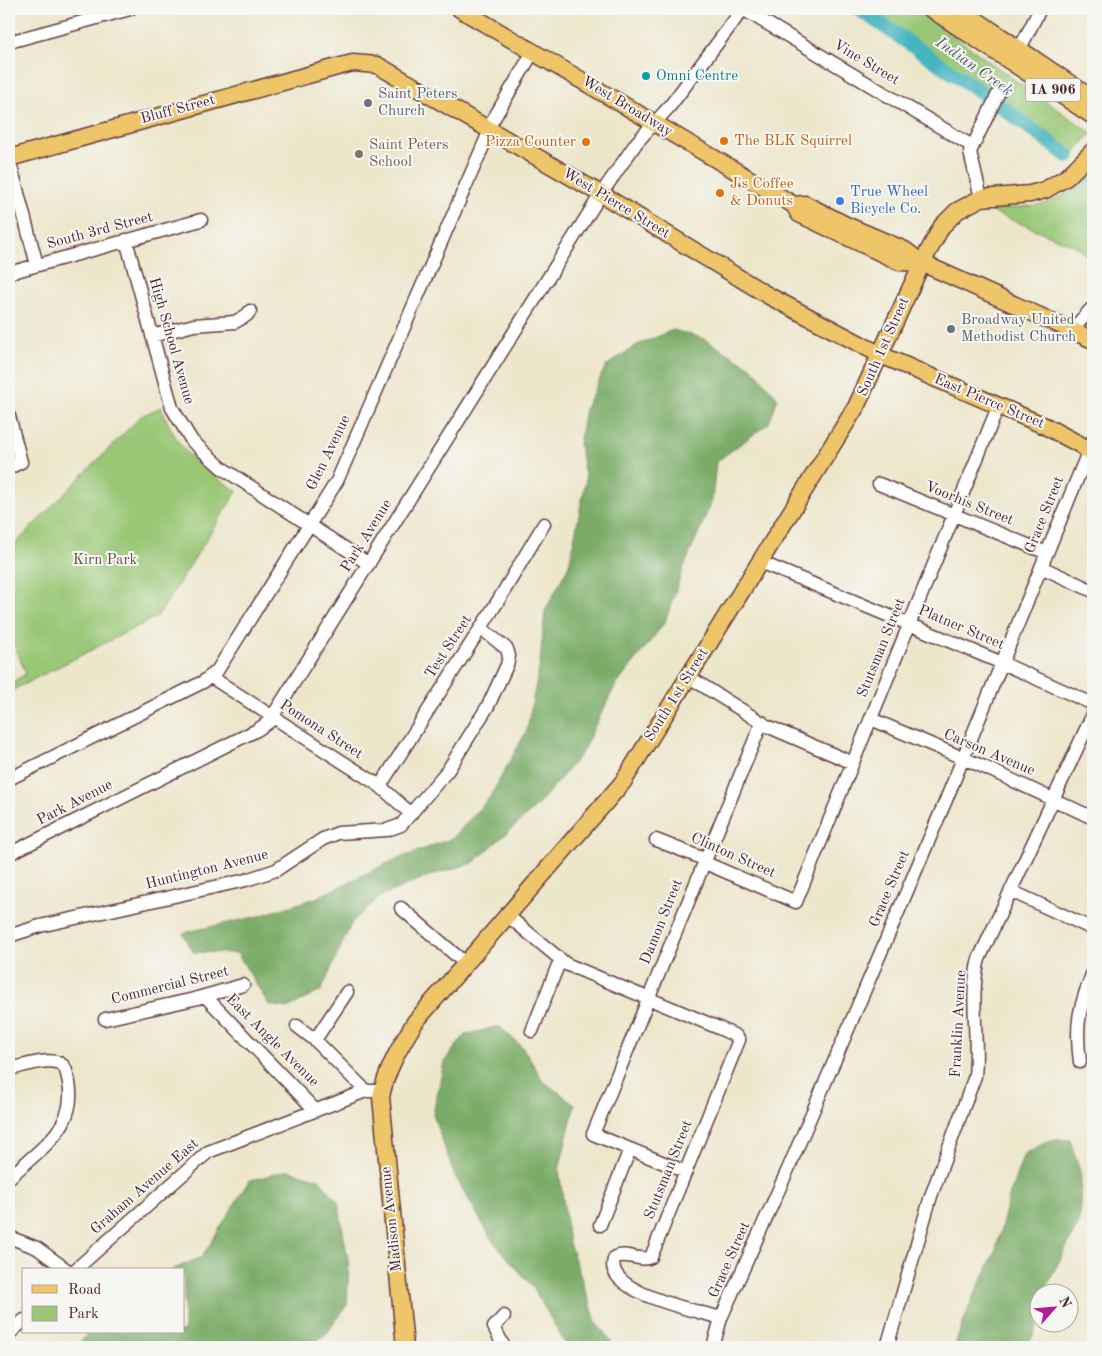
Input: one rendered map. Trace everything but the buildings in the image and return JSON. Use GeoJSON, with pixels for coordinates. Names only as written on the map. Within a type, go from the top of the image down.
{"type":"FeatureCollection","features":[{"type":"Feature","properties":{"kind":"main road","name":"West Broadway"},"geometry":{"type":"LineString","coordinates":[[460,9],[794,205],[799,214],[900,262],[922,263],[1093,340]]}},
{"type":"Feature","properties":{"kind":"main road","name":"IA 906"},"geometry":{"type":"LineString","coordinates":[[931,9],[1093,99]]}},
{"type":"Feature","properties":{"kind":"main road","name":"IA 906"},"geometry":{"type":"LineString","coordinates":[[960,9],[1016,57],[1093,116]]}},
{"type":"Feature","properties":{"kind":"main road","name":"West Pierce Street"},"geometry":{"type":"LineString","coordinates":[[348,64],[366,62],[377,65],[600,194],[769,296],[882,355]]}},
{"type":"Feature","properties":{"kind":"main road","name":"Bluff Street"},"geometry":{"type":"LineString","coordinates":[[9,158],[348,64]]}},
{"type":"Feature","properties":{"kind":"main road"},"geometry":{"type":"LineString","coordinates":[[981,198],[1030,194],[1045,190],[1067,177],[1093,151]]}},
{"type":"Feature","properties":{"kind":"main road","name":"South 1st Street"},"geometry":{"type":"LineString","coordinates":[[376,1097],[415,1022],[623,782],[851,416],[882,355],[922,263],[944,222],[957,211],[981,198]]}},
{"type":"Feature","properties":{"kind":"main road","name":"East Pierce Street"},"geometry":{"type":"LineString","coordinates":[[882,355],[1045,426],[1092,449]]}},
{"type":"Feature","properties":{"kind":"main road","name":"Madison Avenue"},"geometry":{"type":"LineString","coordinates":[[376,1097],[405,1347]]}},
{"type":"Feature","properties":{"kind":"street"},"geometry":{"type":"LineString","coordinates":[[9,42],[130,9]]}},
{"type":"Feature","properties":{"kind":"street","name":"Park Avenue"},"geometry":{"type":"LineString","coordinates":[[9,854],[257,730],[272,717],[600,194],[637,142],[655,124],[702,66],[742,9]]}},
{"type":"Feature","properties":{"kind":"street","name":"Vine Street"},"geometry":{"type":"LineString","coordinates":[[742,9],[972,146]]}},
{"type":"Feature","properties":{"kind":"street"},"geometry":{"type":"LineString","coordinates":[[1016,57],[1040,9]]}},
{"type":"Feature","properties":{"kind":"street","name":"Glen Avenue"},"geometry":{"type":"LineString","coordinates":[[9,779],[211,677],[221,664],[343,469],[489,130],[532,52]]}},
{"type":"Feature","properties":{"kind":"street"},"geometry":{"type":"LineString","coordinates":[[981,198],[971,162],[972,146],[995,99]]}},
{"type":"Feature","properties":{"kind":"street"},"geometry":{"type":"LineString","coordinates":[[9,158],[37,265]]}},
{"type":"Feature","properties":{"kind":"street","name":"South 3rd Street"},"geometry":{"type":"LineString","coordinates":[[9,273],[201,220]]}},
{"type":"Feature","properties":{"kind":"street","name":"High School Avenue"},"geometry":{"type":"LineString","coordinates":[[126,240],[172,408],[192,441],[222,468],[369,564]]}},
{"type":"Feature","properties":{"kind":"street"},"geometry":{"type":"LineString","coordinates":[[1072,330],[1093,307]]}},
{"type":"Feature","properties":{"kind":"street"},"geometry":{"type":"LineString","coordinates":[[152,336],[199,324],[235,322],[250,311]]}},
{"type":"Feature","properties":{"kind":"street","name":"Stutsman Street"},"geometry":{"type":"LineString","coordinates":[[796,902],[998,407]]}},
{"type":"Feature","properties":{"kind":"street"},"geometry":{"type":"LineString","coordinates":[[9,416],[21,462],[9,468]]}},
{"type":"Feature","properties":{"kind":"street","name":"Grace Street"},"geometry":{"type":"LineString","coordinates":[[713,1347],[721,1318],[789,1167],[964,758],[1041,567],[1092,449]]}},
{"type":"Feature","properties":{"kind":"street","name":"Voorhis Street"},"geometry":{"type":"LineString","coordinates":[[879,484],[1047,553]]}},
{"type":"Feature","properties":{"kind":"street","name":"Test Street"},"geometry":{"type":"LineString","coordinates":[[380,786],[544,524]]}},
{"type":"Feature","properties":{"kind":"street","name":"Platner Street"},"geometry":{"type":"LineString","coordinates":[[760,562],[1002,663],[1093,704]]}},
{"type":"Feature","properties":{"kind":"street"},"geometry":{"type":"LineString","coordinates":[[1041,567],[1093,591]]}},
{"type":"Feature","properties":{"kind":"street","name":"Huntington Avenue"},"geometry":{"type":"LineString","coordinates":[[9,936],[266,874],[323,839],[348,832],[395,829],[448,770],[488,706],[507,665],[508,649],[480,628]]}},
{"type":"Feature","properties":{"kind":"street","name":"Pomona Street"},"geometry":{"type":"LineString","coordinates":[[211,677],[380,786],[410,814]]}},
{"type":"Feature","properties":{"kind":"street"},"geometry":{"type":"LineString","coordinates":[[689,677],[762,722],[853,763]]}},
{"type":"Feature","properties":{"kind":"street","name":"Franklin Avenue"},"geometry":{"type":"LineString","coordinates":[[887,1347],[931,1196],[972,1087],[977,1058],[976,972],[979,959],[1093,714]]}},
{"type":"Feature","properties":{"kind":"street","name":"Carson Avenue"},"geometry":{"type":"LineString","coordinates":[[871,720],[964,758],[1093,818]]}},
{"type":"Feature","properties":{"kind":"street","name":"Damon Street"},"geometry":{"type":"LineString","coordinates":[[630,1149],[593,1134],[762,722]]}},
{"type":"Feature","properties":{"kind":"street","name":"Clinton Street"},"geometry":{"type":"LineString","coordinates":[[656,840],[796,902]]}},
{"type":"Feature","properties":{"kind":"street"},"geometry":{"type":"LineString","coordinates":[[1011,892],[1093,930]]}},
{"type":"Feature","properties":{"kind":"street"},"geometry":{"type":"LineString","coordinates":[[400,908],[466,964]]}},
{"type":"Feature","properties":{"kind":"street"},"geometry":{"type":"LineString","coordinates":[[508,916],[560,960],[648,999]]}},
{"type":"Feature","properties":{"kind":"street"},"geometry":{"type":"LineString","coordinates":[[532,1032],[560,960]]}},
{"type":"Feature","properties":{"kind":"street"},"geometry":{"type":"LineString","coordinates":[[1080,1062],[1076,1032],[1081,1006],[1093,972]]}},
{"type":"Feature","properties":{"kind":"street","name":"Commercial Street"},"geometry":{"type":"LineString","coordinates":[[105,1019],[205,996],[243,985]]}},
{"type":"Feature","properties":{"kind":"street"},"geometry":{"type":"LineString","coordinates":[[315,1040],[347,992]]}},
{"type":"Feature","properties":{"kind":"street","name":"East Angle Avenue"},"geometry":{"type":"LineString","coordinates":[[205,996],[315,1110]]}},
{"type":"Feature","properties":{"kind":"street","name":"Stutsman Street"},"geometry":{"type":"LineString","coordinates":[[648,999],[736,1036],[739,1040],[651,1257],[646,1259],[627,1255],[615,1257],[612,1268],[621,1281],[634,1291],[721,1318]]}},
{"type":"Feature","properties":{"kind":"street"},"geometry":{"type":"LineString","coordinates":[[297,1026],[315,1040],[336,1062],[376,1097]]}},
{"type":"Feature","properties":{"kind":"street"},"geometry":{"type":"LineString","coordinates":[[9,1069],[55,1061],[62,1064],[65,1068],[71,1094],[66,1121],[9,1178]]}},
{"type":"Feature","properties":{"kind":"street","name":"Graham Avenue East"},"geometry":{"type":"LineString","coordinates":[[78,1268],[208,1152],[315,1110],[376,1097]]}},
{"type":"Feature","properties":{"kind":"street"},"geometry":{"type":"LineString","coordinates":[[600,1225],[630,1149],[686,1172]]}},
{"type":"Feature","properties":{"kind":"street"},"geometry":{"type":"LineString","coordinates":[[9,1237],[37,1248],[64,1268]]}},
{"type":"Feature","properties":{"kind":"street"},"geometry":{"type":"LineString","coordinates":[[504,1316],[494,1327],[504,1347]]}},
{"type":"Feature","properties":{"kind":"street"},"geometry":{"type":"LineString","coordinates":[[9,1334],[22,1322]]}},
{"type":"Feature","properties":{"kind":"green space"},"geometry":{"type":"Polygon","coordinates":[[[854,9],[917,9],[1023,86],[1092,133],[1066,161],[1002,104],[854,9]]]}},
{"type":"Feature","properties":{"kind":"green space"},"geometry":{"type":"Polygon","coordinates":[[[1093,168],[1093,258],[1085,255],[1080,248],[990,211],[1044,204],[1072,191],[1093,168]]]}},
{"type":"Feature","properties":{"kind":"green space"},"geometry":{"type":"Polygon","coordinates":[[[673,330],[702,338],[751,367],[778,398],[769,423],[716,462],[712,501],[683,569],[665,622],[614,688],[581,754],[538,805],[473,863],[428,876],[381,896],[352,922],[321,991],[287,1008],[269,1005],[237,953],[193,952],[183,933],[259,916],[316,898],[390,862],[453,838],[490,797],[527,730],[540,663],[545,611],[569,565],[586,480],[579,444],[585,409],[606,366],[637,345],[673,330]]]}},
{"type":"Feature","properties":{"kind":"green space","name":"Kirn Park"},"geometry":{"type":"Polygon","coordinates":[[[161,407],[182,447],[200,465],[237,491],[158,616],[9,692],[9,684],[26,674],[9,632],[9,550],[141,416],[161,407]]]}},
{"type":"Feature","properties":{"kind":"green space"},"geometry":{"type":"Polygon","coordinates":[[[499,1026],[523,1048],[544,1082],[575,1104],[559,1170],[569,1243],[597,1324],[616,1347],[567,1347],[533,1287],[492,1240],[454,1174],[433,1114],[444,1062],[465,1035],[499,1026]]]}},
{"type":"Feature","properties":{"kind":"green space"},"geometry":{"type":"Polygon","coordinates":[[[1050,1140],[1070,1140],[1081,1175],[1079,1223],[1048,1284],[1030,1284],[1030,1334],[1034,1334],[1025,1347],[954,1347],[971,1302],[996,1250],[1010,1193],[1024,1154],[1050,1140]]]}},
{"type":"Feature","properties":{"kind":"green space"},"geometry":{"type":"Polygon","coordinates":[[[288,1170],[319,1179],[338,1202],[349,1266],[347,1305],[327,1333],[309,1347],[76,1347],[87,1334],[185,1334],[185,1268],[176,1268],[202,1257],[249,1181],[288,1170]]]}},
{"type":"Feature","properties":{"kind":"waterway","name":"Indian Creek"},"geometry":{"type":"LineString","coordinates":[[859,9],[984,94],[1068,156]]}},
{"type":"Feature","properties":{"kind":"waterway","name":"Indian Creek"},"geometry":{"type":"LineString","coordinates":[[1088,172],[1093,177]]}},
{"type":"Feature","properties":{"kind":"place","name":"Omni Centre"},"geometry":{"type":"Point","coordinates":[646,76]}},
{"type":"Feature","properties":{"kind":"place","name":"Saint Peters Church"},"geometry":{"type":"Point","coordinates":[368,103]}},
{"type":"Feature","properties":{"kind":"place","name":"The BLK Squirrel"},"geometry":{"type":"Point","coordinates":[724,141]}},
{"type":"Feature","properties":{"kind":"place","name":"Pizza Counter"},"geometry":{"type":"Point","coordinates":[586,142]}},
{"type":"Feature","properties":{"kind":"place","name":"Saint Peters School"},"geometry":{"type":"Point","coordinates":[359,154]}},
{"type":"Feature","properties":{"kind":"place","name":"J's Coffee & Donuts"},"geometry":{"type":"Point","coordinates":[720,193]}},
{"type":"Feature","properties":{"kind":"place","name":"True Wheel Bicycle Co."},"geometry":{"type":"Point","coordinates":[840,201]}},
{"type":"Feature","properties":{"kind":"place","name":"Broadway United Methodist Church"},"geometry":{"type":"Point","coordinates":[951,329]}}]}
